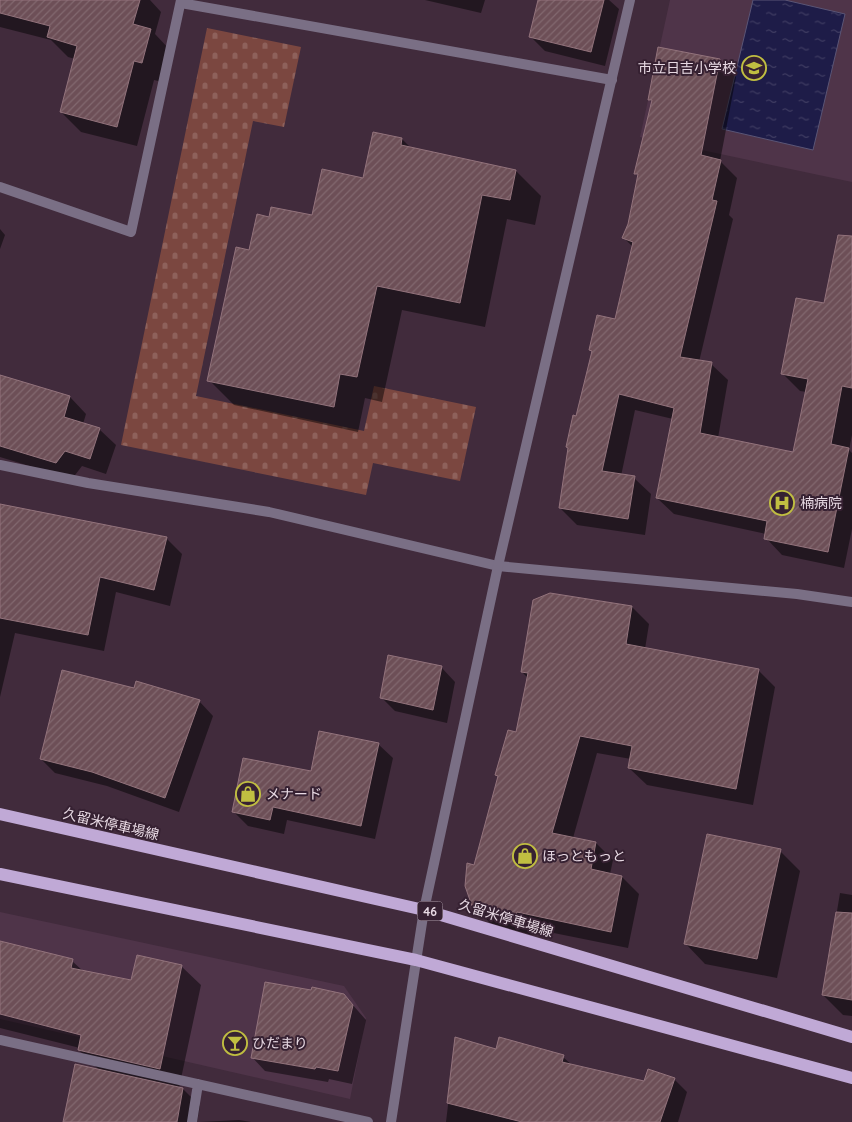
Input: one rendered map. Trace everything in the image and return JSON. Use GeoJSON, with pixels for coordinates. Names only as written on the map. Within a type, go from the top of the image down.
{"type":"FeatureCollection","features":[{"type":"Feature","properties":{"kind":"main road","name":"久留米停車場線"},"geometry":{"type":"LineString","coordinates":[[0,814],[424,910],[852,1037]]}},
{"type":"Feature","properties":{"kind":"main road"},"geometry":{"type":"LineString","coordinates":[[0,874],[416,960],[852,1078]]}},
{"type":"Feature","properties":{"kind":"street"},"geometry":{"type":"LineString","coordinates":[[390,1122],[424,910],[498,566],[630,0]]}},
{"type":"Feature","properties":{"kind":"street"},"geometry":{"type":"LineString","coordinates":[[0,188],[131,232],[181,1],[612,80]]}},
{"type":"Feature","properties":{"kind":"street"},"geometry":{"type":"LineString","coordinates":[[0,465],[88,483],[269,512],[498,566],[797,594],[852,602]]}},
{"type":"Feature","properties":{"kind":"street"},"geometry":{"type":"LineString","coordinates":[[0,1040],[368,1122]]}},
{"type":"Feature","properties":{"kind":"street"},"geometry":{"type":"LineString","coordinates":[[192,1122],[198,1084]]}},
{"type":"Feature","properties":{"kind":"shaded area","name":"市立日吉小学校"},"geometry":{"type":"Polygon","coordinates":[[[670,0],[852,0],[852,182],[640,137],[670,0]]]}},
{"type":"Feature","properties":{"kind":"shaded area"},"geometry":{"type":"Polygon","coordinates":[[[0,912],[344,986],[366,1018],[350,1099],[0,1019],[0,912]]]}},
{"type":"Feature","properties":{"kind":"green space"},"geometry":{"type":"Polygon","coordinates":[[[207,28],[301,47],[284,127],[253,121],[196,396],[364,431],[374,386],[476,407],[460,481],[373,463],[366,495],[121,445],[207,28]]]}},
{"type":"Feature","properties":{"kind":"water"},"geometry":{"type":"Polygon","coordinates":[[[753,0],[785,0],[845,14],[813,150],[722,129],[753,0]]]}},
{"type":"Feature","properties":{"kind":"building"},"geometry":{"type":"Polygon","coordinates":[[[0,0],[140,0],[133,24],[151,29],[142,63],[134,61],[117,127],[60,112],[77,46],[47,37],[50,26],[0,13],[0,0]]]}},
{"type":"Feature","properties":{"kind":"building"},"geometry":{"type":"Polygon","coordinates":[[[538,0],[604,0],[591,52],[529,37],[538,0]]]}},
{"type":"Feature","properties":{"kind":"building"},"geometry":{"type":"Polygon","coordinates":[[[658,47],[720,59],[701,155],[721,160],[712,200],[717,201],[680,357],[712,362],[700,433],[793,452],[808,379],[781,374],[796,298],[824,303],[838,235],[852,236],[852,388],[842,386],[831,444],[849,448],[828,552],[764,539],[767,521],[656,498],[674,408],[619,394],[602,471],[635,476],[628,519],[559,508],[568,448],[566,447],[573,415],[576,416],[592,351],[589,350],[597,315],[615,319],[633,242],[622,238],[628,224],[638,174],[634,174],[652,100],[648,100],[658,47]]]}},
{"type":"Feature","properties":{"kind":"building"},"geometry":{"type":"Polygon","coordinates":[[[373,132],[402,138],[401,145],[516,170],[510,200],[482,195],[460,303],[377,286],[357,377],[340,374],[334,407],[207,381],[236,247],[249,250],[257,214],[269,217],[271,207],[312,215],[322,169],[363,178],[373,132]]]}},
{"type":"Feature","properties":{"kind":"building"},"geometry":{"type":"Polygon","coordinates":[[[0,375],[70,396],[64,417],[100,428],[90,459],[65,451],[56,463],[0,446],[0,375]]]}},
{"type":"Feature","properties":{"kind":"building"},"geometry":{"type":"Polygon","coordinates":[[[0,504],[167,537],[154,590],[100,577],[88,635],[0,618],[0,504]]]}},
{"type":"Feature","properties":{"kind":"building"},"geometry":{"type":"Polygon","coordinates":[[[550,593],[632,606],[626,644],[759,669],[736,789],[628,768],[632,746],[580,736],[552,833],[596,842],[591,869],[622,876],[611,932],[517,912],[515,918],[472,906],[465,886],[467,863],[474,865],[498,776],[495,775],[508,730],[516,732],[528,673],[521,672],[533,600],[550,593]]]}},
{"type":"Feature","properties":{"kind":"building"},"geometry":{"type":"Polygon","coordinates":[[[388,655],[442,666],[433,710],[380,698],[388,655]]]}},
{"type":"Feature","properties":{"kind":"building"},"geometry":{"type":"Polygon","coordinates":[[[62,670],[134,688],[136,681],[200,700],[165,798],[92,772],[40,759],[62,670]]]}},
{"type":"Feature","properties":{"kind":"building"},"geometry":{"type":"Polygon","coordinates":[[[319,731],[379,743],[361,826],[273,807],[270,820],[232,812],[243,758],[311,771],[319,731]]]}},
{"type":"Feature","properties":{"kind":"building"},"geometry":{"type":"Polygon","coordinates":[[[707,834],[781,849],[757,959],[684,944],[707,834]]]}},
{"type":"Feature","properties":{"kind":"building"},"geometry":{"type":"Polygon","coordinates":[[[836,912],[852,913],[852,1000],[822,995],[836,912]]]}},
{"type":"Feature","properties":{"kind":"building"},"geometry":{"type":"Polygon","coordinates":[[[0,941],[73,959],[71,968],[131,980],[137,955],[182,965],[160,1069],[78,1050],[81,1035],[0,1014],[0,941]]]}},
{"type":"Feature","properties":{"kind":"building"},"geometry":{"type":"Polygon","coordinates":[[[265,982],[311,990],[312,987],[344,994],[353,1005],[338,1071],[251,1058],[265,982]]]}},
{"type":"Feature","properties":{"kind":"building"},"geometry":{"type":"Polygon","coordinates":[[[455,1037],[496,1049],[499,1037],[564,1055],[562,1062],[644,1081],[648,1069],[675,1078],[660,1122],[522,1122],[447,1103],[455,1037]]]}},
{"type":"Feature","properties":{"kind":"building"},"geometry":{"type":"Polygon","coordinates":[[[75,1064],[183,1088],[177,1122],[63,1122],[75,1064]]]}},
{"type":"Feature","properties":{"kind":"place","name":"市立日吉小学校"},"geometry":{"type":"Point","coordinates":[754,68]}},
{"type":"Feature","properties":{"kind":"place","name":"楠病院"},"geometry":{"type":"Point","coordinates":[782,503]}},
{"type":"Feature","properties":{"kind":"place","name":"メナード"},"geometry":{"type":"Point","coordinates":[248,794]}},
{"type":"Feature","properties":{"kind":"place","name":"ほっともっと"},"geometry":{"type":"Point","coordinates":[525,856]}},
{"type":"Feature","properties":{"kind":"place","name":"ひだまり"},"geometry":{"type":"Point","coordinates":[235,1043]}}]}
